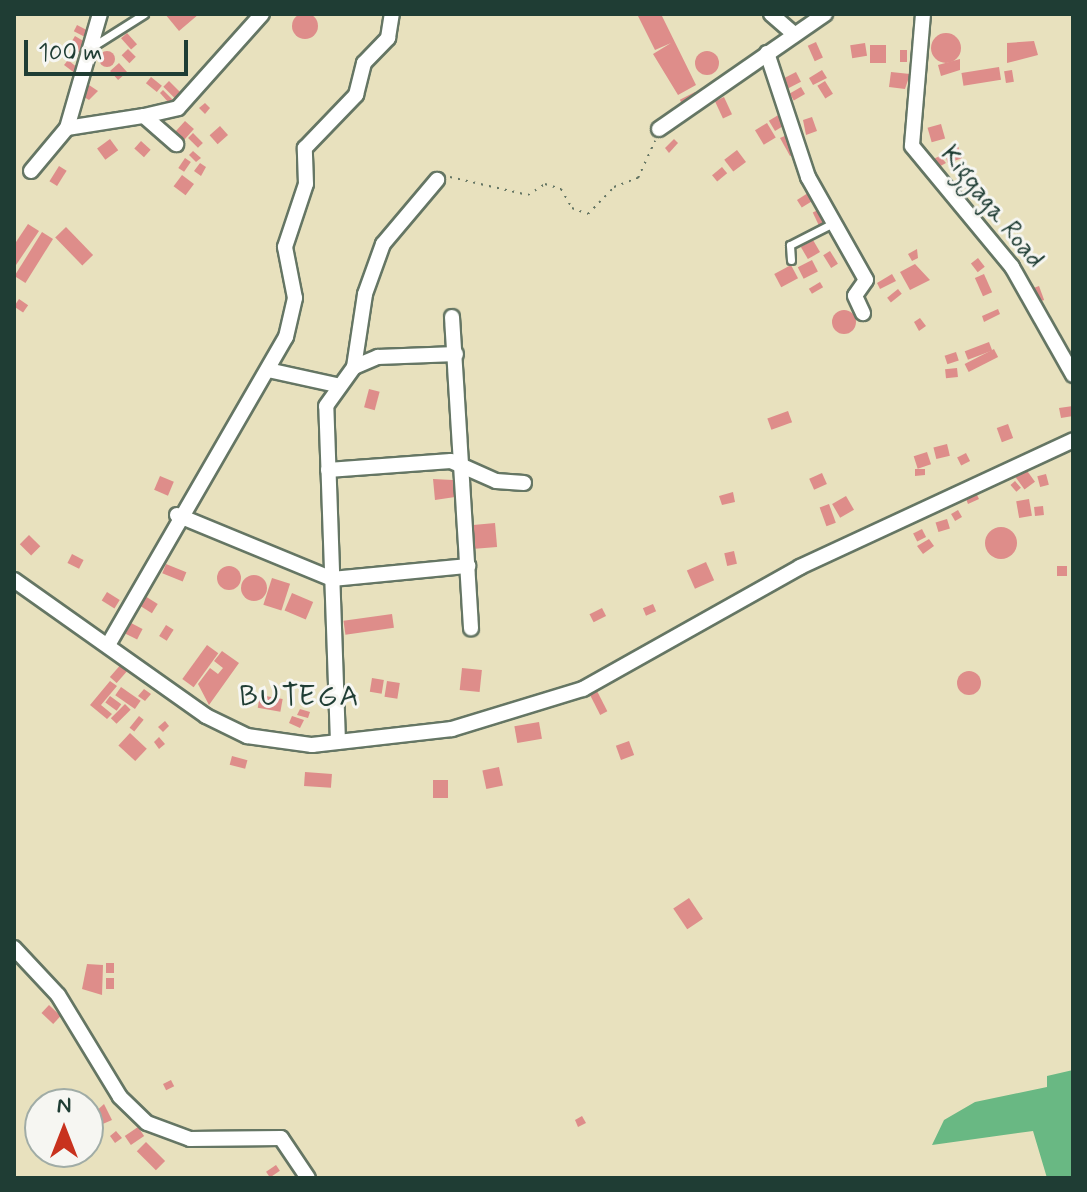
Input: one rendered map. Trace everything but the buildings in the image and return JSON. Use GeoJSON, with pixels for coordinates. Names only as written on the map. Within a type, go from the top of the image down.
{"type":"FeatureCollection","features":[{"type":"Feature","properties":{"kind":"street"},"geometry":{"type":"LineString","coordinates":[[31,171],[67,128],[95,45],[100,14]]}},
{"type":"Feature","properties":{"kind":"street"},"geometry":{"type":"LineString","coordinates":[[67,128],[178,108],[262,14]]}},
{"type":"Feature","properties":{"kind":"street"},"geometry":{"type":"LineString","coordinates":[[108,645],[145,589],[177,515],[268,370],[295,314],[285,247],[306,184],[305,148],[356,95],[364,63],[388,38],[392,14]]}},
{"type":"Feature","properties":{"kind":"street"},"geometry":{"type":"LineString","coordinates":[[771,14],[793,33]]}},
{"type":"Feature","properties":{"kind":"street"},"geometry":{"type":"LineString","coordinates":[[659,129],[793,33],[825,14]]}},
{"type":"Feature","properties":{"kind":"street","name":"Kiggaga Road"},"geometry":{"type":"LineString","coordinates":[[923,14],[912,146],[1012,267],[1073,375]]}},
{"type":"Feature","properties":{"kind":"street"},"geometry":{"type":"LineString","coordinates":[[767,53],[792,139],[831,224],[866,280],[855,296],[863,313]]}},
{"type":"Feature","properties":{"kind":"street"},"geometry":{"type":"LineString","coordinates":[[144,116],[176,144]]}},
{"type":"Feature","properties":{"kind":"street"},"geometry":{"type":"LineString","coordinates":[[354,367],[365,294],[383,244],[437,180]]}},
{"type":"Feature","properties":{"kind":"street"},"geometry":{"type":"LineString","coordinates":[[452,317],[464,467],[471,628]]}},
{"type":"Feature","properties":{"kind":"street"},"geometry":{"type":"LineString","coordinates":[[338,742],[326,406],[336,385],[354,367],[378,357],[456,354]]}},
{"type":"Feature","properties":{"kind":"street"},"geometry":{"type":"LineString","coordinates":[[268,370],[336,385]]}},
{"type":"Feature","properties":{"kind":"street"},"geometry":{"type":"LineString","coordinates":[[14,580],[230,729],[291,744],[338,742],[469,726],[583,689],[800,567],[1073,440]]}},
{"type":"Feature","properties":{"kind":"street"},"geometry":{"type":"LineString","coordinates":[[328,470],[451,461],[496,481],[524,483]]}},
{"type":"Feature","properties":{"kind":"street"},"geometry":{"type":"LineString","coordinates":[[177,515],[332,579],[468,566]]}},
{"type":"Feature","properties":{"kind":"street"},"geometry":{"type":"LineString","coordinates":[[14,948],[58,995],[120,1097],[147,1123],[190,1139],[281,1138],[308,1178]]}},
{"type":"Feature","properties":{"kind":"lane"},"geometry":{"type":"LineString","coordinates":[[95,45],[144,14]]}},
{"type":"Feature","properties":{"kind":"lane"},"geometry":{"type":"LineString","coordinates":[[791,260],[790,245],[831,224]]}},
{"type":"Feature","properties":{"kind":"path"},"geometry":{"type":"LineString","coordinates":[[437,180],[462,176],[528,195],[545,184],[561,189],[572,208],[588,214],[614,187],[638,178],[659,129]]}},
{"type":"Feature","properties":{"kind":"green space"},"geometry":{"type":"Polygon","coordinates":[[[1073,1070],[1073,1178],[1047,1178],[1033,1131],[932,1145],[944,1120],[975,1102],[1047,1087],[1047,1076],[1073,1070]]]}},
{"type":"Feature","properties":{"kind":"district","name":"BUTEGA"},"geometry":{"type":"Point","coordinates":[300,697]}}]}
